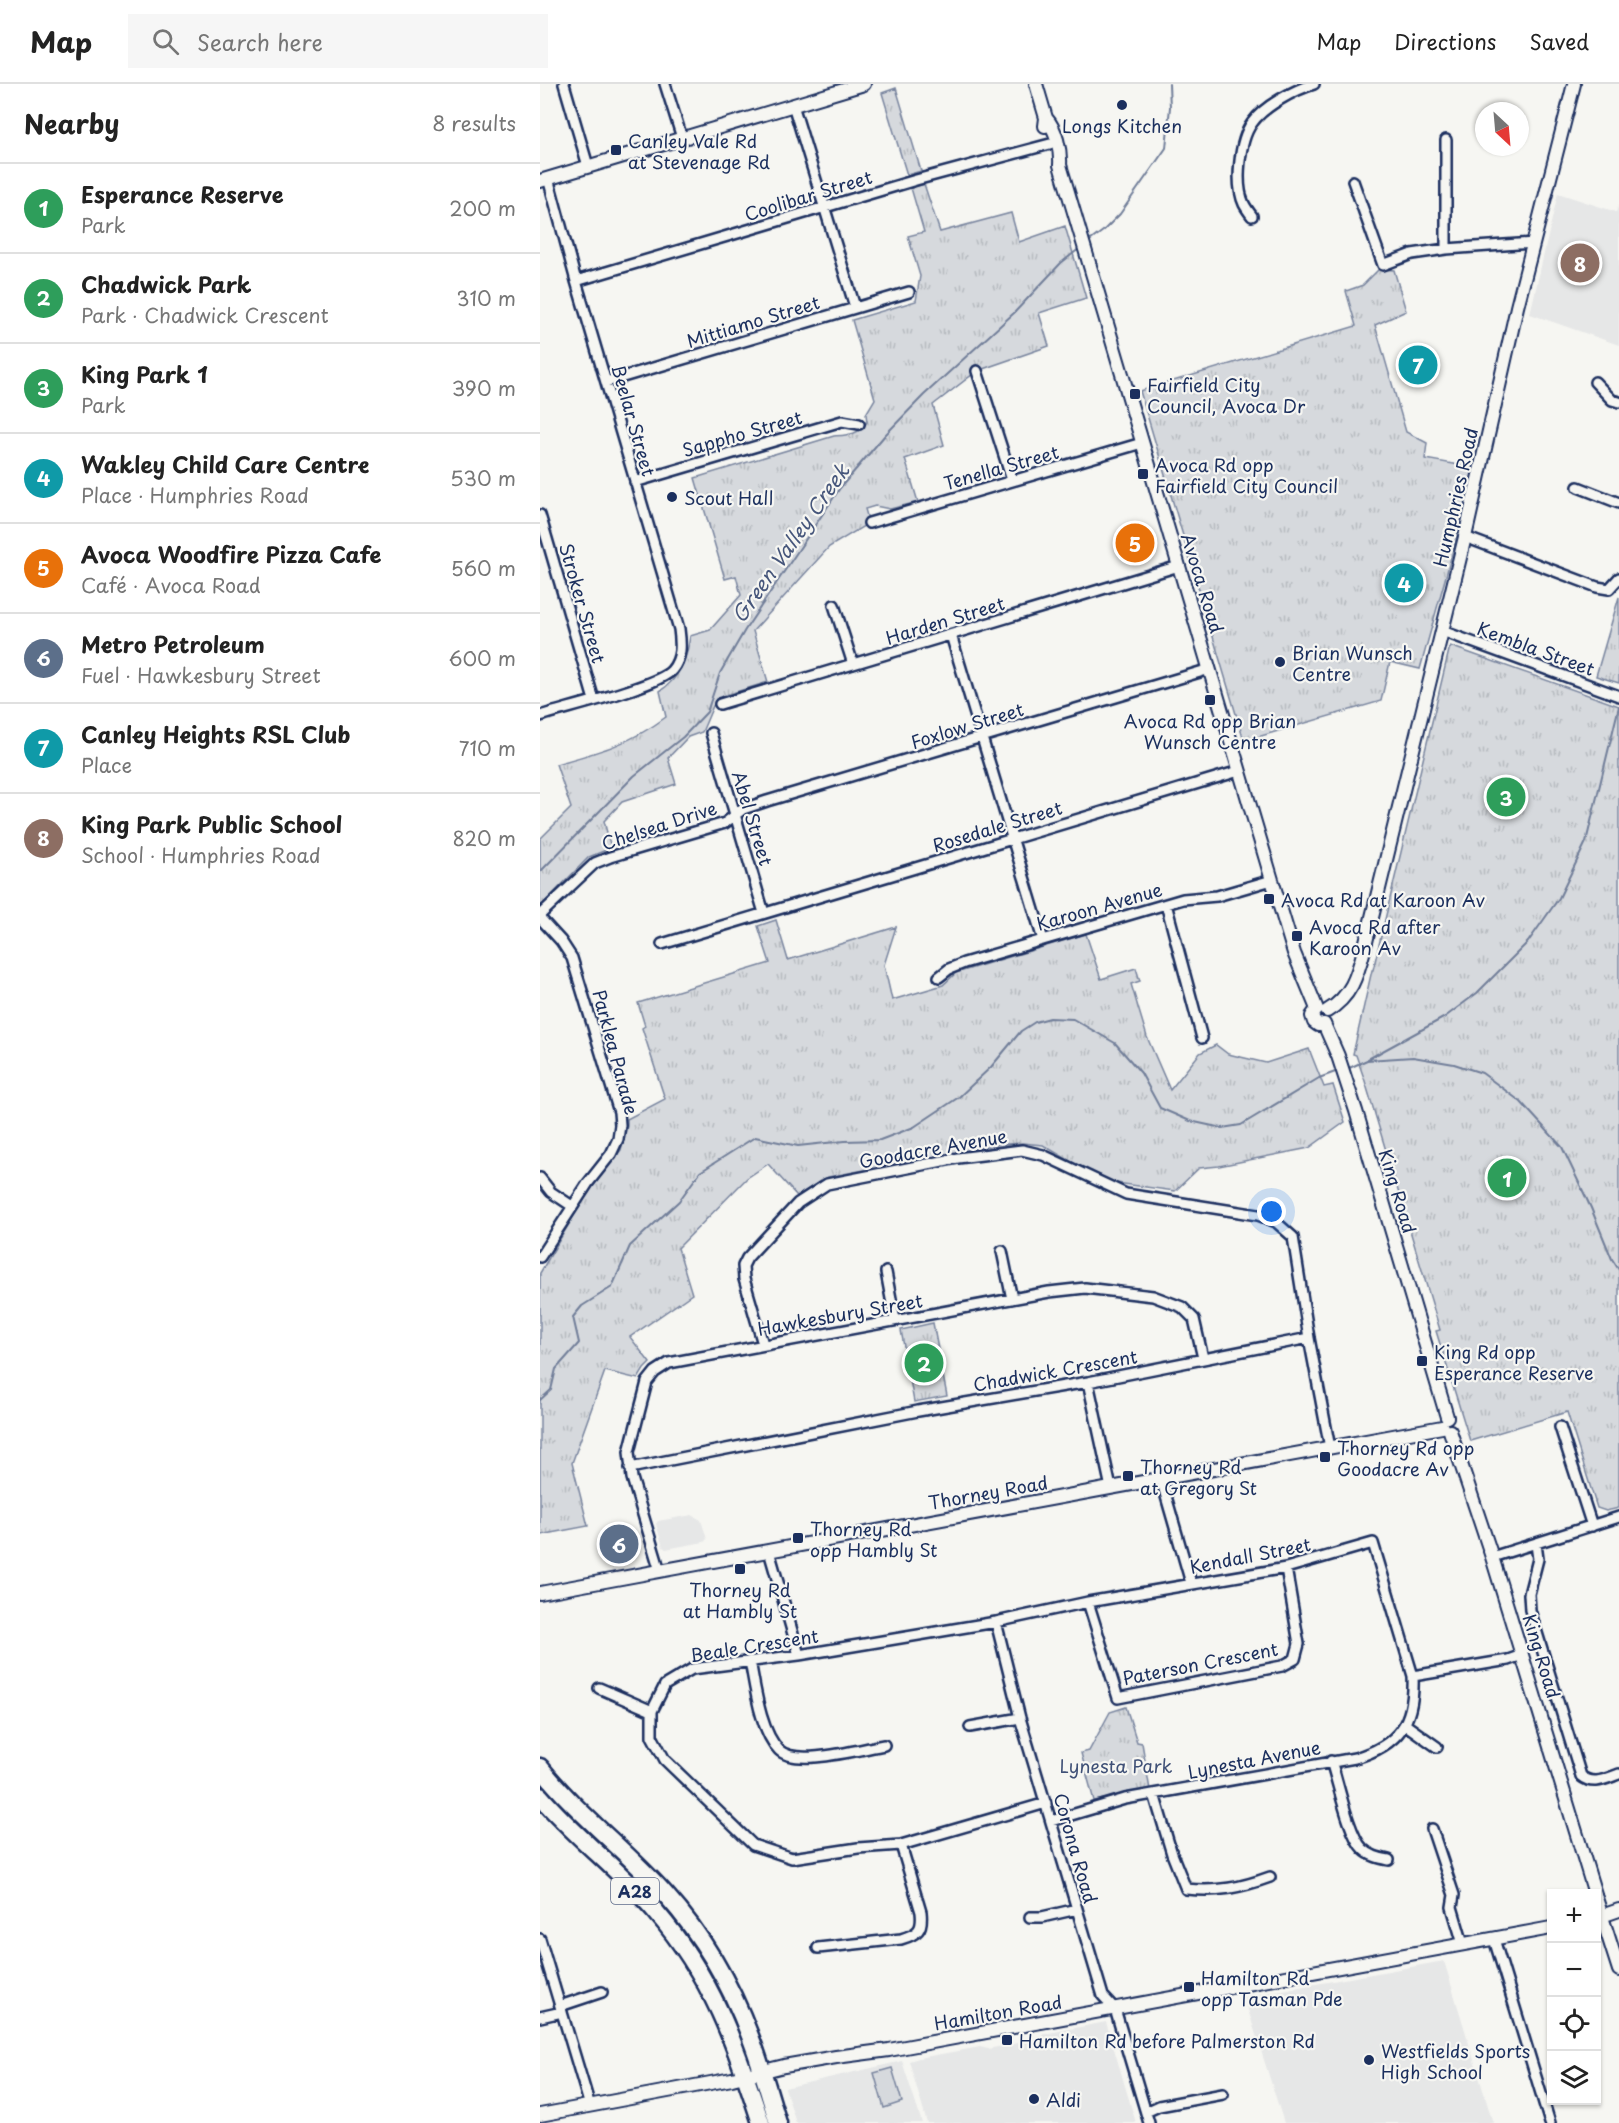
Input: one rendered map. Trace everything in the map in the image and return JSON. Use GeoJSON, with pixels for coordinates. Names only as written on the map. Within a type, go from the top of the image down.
{"type":"FeatureCollection","features":[{"type":"Feature","properties":{"kind":"highway","name":"A28"},"geometry":{"type":"LineString","coordinates":[[540,1767],[562,1793],[659,1888],[710,1954],[750,2034],[778,2123]]}},
{"type":"Feature","properties":{"kind":"highway","name":"A28"},"geometry":{"type":"LineString","coordinates":[[540,1796],[655,1911],[674,1934],[705,1983],[727,2026],[761,2123]]}},
{"type":"Feature","properties":{"kind":"main road"},"geometry":{"type":"LineString","coordinates":[[544,179],[864,84]]}},
{"type":"Feature","properties":{"kind":"main road","name":"Avoca Road"},"geometry":{"type":"LineString","coordinates":[[1036,84],[1054,159],[1060,165]]}},
{"type":"Feature","properties":{"kind":"main road","name":"Humphries Road"},"geometry":{"type":"LineString","coordinates":[[1322,1010],[1338,1004],[1351,990],[1359,969],[1465,537],[1517,308],[1574,84]]}},
{"type":"Feature","properties":{"kind":"main road","name":"Avoca Road"},"geometry":{"type":"LineString","coordinates":[[1046,118],[1052,124],[1061,157],[1060,165],[1294,953],[1322,1010]]}},
{"type":"Feature","properties":{"kind":"main road","name":"King Road"},"geometry":{"type":"LineString","coordinates":[[1322,1010],[1329,1018],[1324,1024],[1346,1079],[1447,1425],[1492,1557],[1594,1889]]}},
{"type":"Feature","properties":{"kind":"main road","name":"Thorney Road"},"geometry":{"type":"LineString","coordinates":[[540,1593],[1447,1425]]}},
{"type":"Feature","properties":{"kind":"main road"},"geometry":{"type":"LineString","coordinates":[[1601,1916],[1619,1910]]}},
{"type":"Feature","properties":{"kind":"main road"},"geometry":{"type":"LineString","coordinates":[[1601,1922],[1619,1970]]}},
{"type":"Feature","properties":{"kind":"main road","name":"Hamilton Road"},"geometry":{"type":"LineString","coordinates":[[540,2115],[836,2057],[889,2050],[1115,2010],[1547,1929]]}},
{"type":"Feature","properties":{"kind":"street"},"geometry":{"type":"LineString","coordinates":[[564,84],[588,166]]}},
{"type":"Feature","properties":{"kind":"street"},"geometry":{"type":"LineString","coordinates":[[666,84],[682,138]]}},
{"type":"Feature","properties":{"kind":"street"},"geometry":{"type":"LineString","coordinates":[[1252,216],[1244,204],[1239,178],[1244,142],[1252,123],[1270,106],[1308,85]]}},
{"type":"Feature","properties":{"kind":"street"},"geometry":{"type":"LineString","coordinates":[[793,105],[855,307]]}},
{"type":"Feature","properties":{"kind":"street"},"geometry":{"type":"LineString","coordinates":[[1446,140],[1446,249]]}},
{"type":"Feature","properties":{"kind":"street","name":"Coolibar Street"},"geometry":{"type":"LineString","coordinates":[[576,281],[916,180],[1050,144]]}},
{"type":"Feature","properties":{"kind":"street","name":"Beelar Street"},"geometry":{"type":"LineString","coordinates":[[544,179],[679,629],[681,645],[679,657],[672,670],[654,682],[594,700]]}},
{"type":"Feature","properties":{"kind":"street"},"geometry":{"type":"LineString","coordinates":[[1353,181],[1383,265],[1412,254],[1446,249],[1534,243]]}},
{"type":"Feature","properties":{"kind":"street","name":"Mittiamo Street"},"geometry":{"type":"LineString","coordinates":[[606,382],[909,291]]}},
{"type":"Feature","properties":{"kind":"street"},"geometry":{"type":"LineString","coordinates":[[977,371],[1012,480]]}},
{"type":"Feature","properties":{"kind":"street"},"geometry":{"type":"LineString","coordinates":[[1595,382],[1612,400],[1619,402]]}},
{"type":"Feature","properties":{"kind":"street","name":"Sappho Street"},"geometry":{"type":"LineString","coordinates":[[635,482],[842,421],[859,424]]}},
{"type":"Feature","properties":{"kind":"street","name":"Tenella Street"},"geometry":{"type":"LineString","coordinates":[[869,523],[1142,443]]}},
{"type":"Feature","properties":{"kind":"street"},"geometry":{"type":"LineString","coordinates":[[1578,487],[1619,504]]}},
{"type":"Feature","properties":{"kind":"street","name":"Stroker Street"},"geometry":{"type":"LineString","coordinates":[[540,515],[594,700]]}},
{"type":"Feature","properties":{"kind":"street"},"geometry":{"type":"LineString","coordinates":[[1465,537],[1597,587],[1609,589],[1619,578]]}},
{"type":"Feature","properties":{"kind":"street","name":"Harden Street"},"geometry":{"type":"LineString","coordinates":[[720,705],[1179,566]]}},
{"type":"Feature","properties":{"kind":"street"},"geometry":{"type":"LineString","coordinates":[[834,606],[853,664]]}},
{"type":"Feature","properties":{"kind":"street","name":"Kembla Street"},"geometry":{"type":"LineString","coordinates":[[1442,631],[1615,694]]}},
{"type":"Feature","properties":{"kind":"street"},"geometry":{"type":"LineString","coordinates":[[951,635],[1043,940]]}},
{"type":"Feature","properties":{"kind":"street","name":"Foxlow Street"},"geometry":{"type":"LineString","coordinates":[[735,816],[743,809],[767,801],[1209,669]]}},
{"type":"Feature","properties":{"kind":"street"},"geometry":{"type":"LineString","coordinates":[[540,716],[594,700]]}},
{"type":"Feature","properties":{"kind":"street","name":"Abel Street"},"geometry":{"type":"LineString","coordinates":[[711,733],[764,912]]}},
{"type":"Feature","properties":{"kind":"street","name":"Rosedale Street"},"geometry":{"type":"LineString","coordinates":[[662,944],[1239,771]]}},
{"type":"Feature","properties":{"kind":"street","name":"Chelsea Drive"},"geometry":{"type":"LineString","coordinates":[[540,916],[595,863],[610,856],[725,823],[735,816]]}},
{"type":"Feature","properties":{"kind":"street","name":"Karoon Avenue"},"geometry":{"type":"LineString","coordinates":[[939,977],[949,969],[964,963],[1183,899],[1223,895],[1272,880]]}},
{"type":"Feature","properties":{"kind":"street"},"geometry":{"type":"LineString","coordinates":[[1166,904],[1202,1038]]}},
{"type":"Feature","properties":{"kind":"street","name":"Parklea Parade"},"geometry":{"type":"LineString","coordinates":[[540,916],[572,958],[619,1112],[620,1125],[618,1139],[611,1154],[572,1206],[540,1257]]}},
{"type":"Feature","properties":{"kind":"street","name":"Goodacre Avenue"},"geometry":{"type":"LineString","coordinates":[[763,1344],[742,1266],[804,1198],[827,1184],[958,1158],[1022,1150],[1043,1155],[1126,1194],[1258,1215],[1276,1222],[1293,1237],[1330,1448]]}},
{"type":"Feature","properties":{"kind":"street"},"geometry":{"type":"LineString","coordinates":[[540,1178],[551,1192],[572,1206]]}},
{"type":"Feature","properties":{"kind":"street"},"geometry":{"type":"LineString","coordinates":[[1002,1251],[1012,1299]]}},
{"type":"Feature","properties":{"kind":"street"},"geometry":{"type":"LineString","coordinates":[[886,1272],[896,1320]]}},
{"type":"Feature","properties":{"kind":"street","name":"Hawkesbury Street"},"geometry":{"type":"LineString","coordinates":[[660,1571],[630,1468],[628,1452],[645,1386],[655,1371],[675,1361],[1049,1292],[1085,1288],[1153,1296],[1182,1307],[1194,1319],[1203,1358]]}},
{"type":"Feature","properties":{"kind":"street","name":"Chadwick Crescent"},"geometry":{"type":"LineString","coordinates":[[630,1468],[918,1411],[1088,1382],[1309,1338]]}},
{"type":"Feature","properties":{"kind":"street"},"geometry":{"type":"LineString","coordinates":[[1088,1382],[1111,1488]]}},
{"type":"Feature","properties":{"kind":"street"},"geometry":{"type":"LineString","coordinates":[[1560,1426],[1592,1526]]}},
{"type":"Feature","properties":{"kind":"street"},"geometry":{"type":"LineString","coordinates":[[1161,1479],[1191,1583]]}},
{"type":"Feature","properties":{"kind":"street"},"geometry":{"type":"LineString","coordinates":[[1492,1557],[1619,1517]]}},
{"type":"Feature","properties":{"kind":"street","name":"Kendall Street"},"geometry":{"type":"LineString","coordinates":[[996,1622],[1088,1602],[1286,1568],[1373,1543],[1413,1676]]}},
{"type":"Feature","properties":{"kind":"street"},"geometry":{"type":"LineString","coordinates":[[1536,1544],[1538,1559],[1529,1594],[1530,1610],[1581,1776],[1587,1781],[1594,1782],[1619,1774]]}},
{"type":"Feature","properties":{"kind":"street"},"geometry":{"type":"LineString","coordinates":[[769,1551],[799,1655]]}},
{"type":"Feature","properties":{"kind":"street","name":"Paterson Crescent"},"geometry":{"type":"LineString","coordinates":[[1088,1602],[1118,1698],[1282,1666],[1295,1659],[1299,1644],[1286,1568]]}},
{"type":"Feature","properties":{"kind":"street","name":"Beale Crescent"},"geometry":{"type":"LineString","coordinates":[[652,1711],[665,1685],[678,1675],[692,1669],[799,1655],[996,1622]]}},
{"type":"Feature","properties":{"kind":"street","name":"Corona Road"},"geometry":{"type":"LineString","coordinates":[[996,1622],[1020,1718],[1103,1996],[1115,2010],[1149,2123]]}},
{"type":"Feature","properties":{"kind":"street"},"geometry":{"type":"LineString","coordinates":[[1437,1747],[1406,1725],[1414,1695],[1413,1676],[1522,1655]]}},
{"type":"Feature","properties":{"kind":"street"},"geometry":{"type":"LineString","coordinates":[[750,1661],[762,1716],[772,1741],[780,1752],[798,1758],[884,1745]]}},
{"type":"Feature","properties":{"kind":"street"},"geometry":{"type":"LineString","coordinates":[[599,1688],[652,1711],[651,1736],[665,1760],[753,1845],[773,1854],[792,1858],[858,1848],[901,1845],[1046,1803]]}},
{"type":"Feature","properties":{"kind":"street"},"geometry":{"type":"LineString","coordinates":[[970,1727],[1020,1718]]}},
{"type":"Feature","properties":{"kind":"street","name":"Lynesta Avenue"},"geometry":{"type":"LineString","coordinates":[[1052,1821],[1125,1799],[1355,1758],[1373,1752],[1390,1742],[1406,1725]]}},
{"type":"Feature","properties":{"kind":"street"},"geometry":{"type":"LineString","coordinates":[[1331,1761],[1356,1841],[1367,1852],[1389,1860]]}},
{"type":"Feature","properties":{"kind":"street"},"geometry":{"type":"LineString","coordinates":[[1154,1794],[1172,1854],[1186,1889],[1219,1891],[1248,1885],[1270,1877]]}},
{"type":"Feature","properties":{"kind":"street"},"geometry":{"type":"LineString","coordinates":[[1432,1829],[1454,1895],[1452,1908],[1463,1944]]}},
{"type":"Feature","properties":{"kind":"street"},"geometry":{"type":"LineString","coordinates":[[818,1948],[900,1939],[911,1936],[918,1930],[922,1923],[921,1912],[901,1845]]}},
{"type":"Feature","properties":{"kind":"street"},"geometry":{"type":"LineString","coordinates":[[1030,1917],[1042,1917],[1077,1909]]}},
{"type":"Feature","properties":{"kind":"street"},"geometry":{"type":"LineString","coordinates":[[540,1939],[590,2106]]}},
{"type":"Feature","properties":{"kind":"street"},"geometry":{"type":"LineString","coordinates":[[1494,1939],[1550,2123]]}},
{"type":"Feature","properties":{"kind":"street"},"geometry":{"type":"LineString","coordinates":[[540,2017],[602,1992]]}},
{"type":"Feature","properties":{"kind":"street"},"geometry":{"type":"LineString","coordinates":[[1146,2112],[1159,2106],[1223,2094]]}},
{"type":"Feature","properties":{"kind":"shaded area"},"geometry":{"type":"Polygon","coordinates":[[[1558,193],[1616,212],[1619,205],[1619,345],[1530,314],[1558,193]]]}},
{"type":"Feature","properties":{"kind":"shaded area"},"geometry":{"type":"Polygon","coordinates":[[[692,1515],[701,1520],[707,1539],[704,1542],[666,1549],[663,1547],[656,1524],[658,1521],[692,1515]]]}},
{"type":"Feature","properties":{"kind":"shaded area","name":"Westfields Sports High School"},"geometry":{"type":"Polygon","coordinates":[[[1444,1961],[1493,2123],[1284,2123],[1244,1997],[1444,1961]]]}},
{"type":"Feature","properties":{"kind":"shaded area"},"geometry":{"type":"Polygon","coordinates":[[[1106,2022],[1136,2123],[927,2123],[909,2061],[980,2047],[988,2049],[1028,2041],[1044,2034],[1106,2022]]]}},
{"type":"Feature","properties":{"kind":"shaded area"},"geometry":{"type":"Polygon","coordinates":[[[902,2061],[922,2123],[796,2123],[785,2088],[902,2061]]]}},
{"type":"Feature","properties":{"kind":"green space"},"geometry":{"type":"Polygon","coordinates":[[[896,88],[921,171],[907,175],[882,93],[896,88]]]}},
{"type":"Feature","properties":{"kind":"green space"},"geometry":{"type":"Polygon","coordinates":[[[924,184],[940,232],[1011,213],[1019,242],[1065,226],[1086,298],[1039,313],[1049,346],[977,371],[933,405],[944,445],[905,459],[918,502],[890,509],[875,506],[865,509],[869,523],[829,547],[753,631],[768,682],[723,696],[713,706],[702,732],[688,737],[668,758],[676,784],[622,802],[604,821],[611,848],[589,857],[540,907],[540,839],[571,808],[556,764],[627,741],[666,717],[660,691],[673,680],[681,667],[690,636],[710,630],[741,595],[736,576],[725,579],[695,478],[834,436],[853,433],[864,426],[867,422],[866,414],[875,399],[852,320],[916,301],[920,276],[908,236],[924,232],[911,188],[924,184]]]}},
{"type":"Feature","properties":{"kind":"green space"},"geometry":{"type":"Polygon","coordinates":[[[1379,269],[1394,270],[1406,311],[1375,325],[1406,432],[1427,443],[1425,459],[1476,468],[1420,669],[1390,662],[1381,701],[1244,741],[1140,391],[1356,326],[1346,291],[1363,285],[1379,269]]]}},
{"type":"Feature","properties":{"kind":"green space"},"geometry":{"type":"Polygon","coordinates":[[[1619,597],[1619,683],[1596,676],[1619,597]]]}},
{"type":"Feature","properties":{"kind":"green space"},"geometry":{"type":"Polygon","coordinates":[[[1450,646],[1619,706],[1619,1508],[1606,1511],[1597,1508],[1567,1412],[1470,1441],[1436,1331],[1440,1330],[1365,1081],[1356,1055],[1353,1054],[1450,646]]]}},
{"type":"Feature","properties":{"kind":"green space"},"geometry":{"type":"Polygon","coordinates":[[[776,920],[788,960],[896,927],[884,965],[892,1000],[943,985],[956,973],[1086,934],[1101,979],[1136,968],[1140,981],[1131,984],[1147,1037],[1170,1090],[1200,1053],[1216,1045],[1228,1054],[1266,1063],[1309,1049],[1324,1087],[1333,1085],[1345,1122],[1309,1148],[1199,1168],[1175,1191],[1109,1182],[1043,1145],[1022,1143],[994,1145],[828,1177],[797,1196],[768,1164],[747,1178],[678,1248],[692,1294],[630,1337],[650,1363],[638,1379],[605,1371],[572,1463],[588,1526],[540,1535],[540,1273],[586,1195],[621,1150],[627,1119],[665,1099],[642,1028],[645,1026],[638,1003],[770,963],[758,926],[776,920]]]}},
{"type":"Feature","properties":{"kind":"green space"},"geometry":{"type":"Polygon","coordinates":[[[933,1323],[947,1396],[914,1402],[901,1330],[933,1323]]]}},
{"type":"Feature","properties":{"kind":"green space","name":"Lynesta Park"},"geometry":{"type":"Polygon","coordinates":[[[1126,1707],[1137,1742],[1142,1743],[1150,1790],[1094,1801],[1081,1753],[1089,1751],[1110,1712],[1126,1707]]]}},
{"type":"Feature","properties":{"kind":"green space"},"geometry":{"type":"Polygon","coordinates":[[[892,2068],[902,2102],[884,2108],[874,2073],[892,2068]]]}},
{"type":"Feature","properties":{"kind":"waterway"},"geometry":{"type":"LineString","coordinates":[[1087,243],[1120,214],[1166,148],[1170,107],[1169,84]]}},
{"type":"Feature","properties":{"kind":"waterway","name":"Green Valley Creek"},"geometry":{"type":"LineString","coordinates":[[540,872],[634,776],[683,737],[707,712],[720,673],[745,630],[840,488],[885,435],[924,395],[1014,313],[1061,263],[1080,248]]}},
{"type":"Feature","properties":{"kind":"waterway"},"geometry":{"type":"LineString","coordinates":[[1368,1059],[1445,1017],[1477,993],[1528,942],[1559,898],[1586,842],[1619,706]]}},
{"type":"Feature","properties":{"kind":"waterway"},"geometry":{"type":"LineString","coordinates":[[540,1400],[551,1390],[556,1369],[579,1343],[573,1317],[582,1306],[612,1287],[630,1246],[679,1201],[700,1172],[755,1137],[798,1146],[880,1140],[914,1127],[959,1097],[991,1067],[1021,1031],[1035,1022],[1050,1018],[1073,1019],[1115,1043],[1141,1073],[1160,1108],[1190,1121],[1222,1128],[1241,1125],[1319,1078],[1338,1071]]}},
{"type":"Feature","properties":{"kind":"waterway"},"geometry":{"type":"LineString","coordinates":[[1347,1069],[1367,1060],[1413,1057],[1454,1064],[1482,1073],[1521,1102],[1562,1147],[1619,1270]]}},
{"type":"Feature","properties":{"kind":"place","name":"Longs Kitchen"},"geometry":{"type":"Point","coordinates":[1122,105]}},
{"type":"Feature","properties":{"kind":"place","name":"Canley Vale Rd at Stevenage Rd"},"geometry":{"type":"Point","coordinates":[616,150]}},
{"type":"Feature","properties":{"kind":"place","name":"King Park Public School"},"geometry":{"type":"Point","coordinates":[1580,263]}},
{"type":"Feature","properties":{"kind":"place","name":"Canley Heights RSL Club"},"geometry":{"type":"Point","coordinates":[1418,365]}},
{"type":"Feature","properties":{"kind":"place","name":"Fairfield City Council, Avoca Dr"},"geometry":{"type":"Point","coordinates":[1135,394]}},
{"type":"Feature","properties":{"kind":"place","name":"Avoca Rd opp Fairfield City Council"},"geometry":{"type":"Point","coordinates":[1143,474]}},
{"type":"Feature","properties":{"kind":"place","name":"Scout Hall"},"geometry":{"type":"Point","coordinates":[672,497]}},
{"type":"Feature","properties":{"kind":"place","name":"Avoca Woodfire Pizza Cafe"},"geometry":{"type":"Point","coordinates":[1135,543]}},
{"type":"Feature","properties":{"kind":"place","name":"Wakley Child Care Centre"},"geometry":{"type":"Point","coordinates":[1404,583]}},
{"type":"Feature","properties":{"kind":"place","name":"Brian Wunsch Centre"},"geometry":{"type":"Point","coordinates":[1280,662]}},
{"type":"Feature","properties":{"kind":"place","name":"Avoca Rd opp Brian Wunsch Centre"},"geometry":{"type":"Point","coordinates":[1210,700]}},
{"type":"Feature","properties":{"kind":"place","name":"King Park 1"},"geometry":{"type":"Point","coordinates":[1506,797]}},
{"type":"Feature","properties":{"kind":"place","name":"Avoca Rd at Karoon Av"},"geometry":{"type":"Point","coordinates":[1269,899]}},
{"type":"Feature","properties":{"kind":"place","name":"Avoca Rd after Karoon Av"},"geometry":{"type":"Point","coordinates":[1297,936]}},
{"type":"Feature","properties":{"kind":"place","name":"Esperance Reserve"},"geometry":{"type":"Point","coordinates":[1507,1178]}},
{"type":"Feature","properties":{"kind":"place","name":"King Rd opp Esperance Reserve"},"geometry":{"type":"Point","coordinates":[1422,1361]}},
{"type":"Feature","properties":{"kind":"place","name":"Chadwick Park"},"geometry":{"type":"Point","coordinates":[924,1363]}},
{"type":"Feature","properties":{"kind":"place","name":"Thorney Rd opp Goodacre Av"},"geometry":{"type":"Point","coordinates":[1325,1457]}},
{"type":"Feature","properties":{"kind":"place","name":"Thorney Rd at Gregory St"},"geometry":{"type":"Point","coordinates":[1128,1476]}},
{"type":"Feature","properties":{"kind":"place","name":"Thorney Rd opp Hambly St"},"geometry":{"type":"Point","coordinates":[798,1538]}},
{"type":"Feature","properties":{"kind":"place","name":"Metro Petroleum"},"geometry":{"type":"Point","coordinates":[619,1544]}},
{"type":"Feature","properties":{"kind":"place","name":"Thorney Rd at Hambly St"},"geometry":{"type":"Point","coordinates":[740,1569]}},
{"type":"Feature","properties":{"kind":"place","name":"Hamilton Rd opp Tasman Pde"},"geometry":{"type":"Point","coordinates":[1189,1987]}},
{"type":"Feature","properties":{"kind":"place","name":"Hamilton Rd before Palmerston Rd"},"geometry":{"type":"Point","coordinates":[1007,2040]}},
{"type":"Feature","properties":{"kind":"place","name":"Westfields Sports High School"},"geometry":{"type":"Point","coordinates":[1369,2060]}},
{"type":"Feature","properties":{"kind":"place","name":"Aldi"},"geometry":{"type":"Point","coordinates":[1034,2099]}}]}
